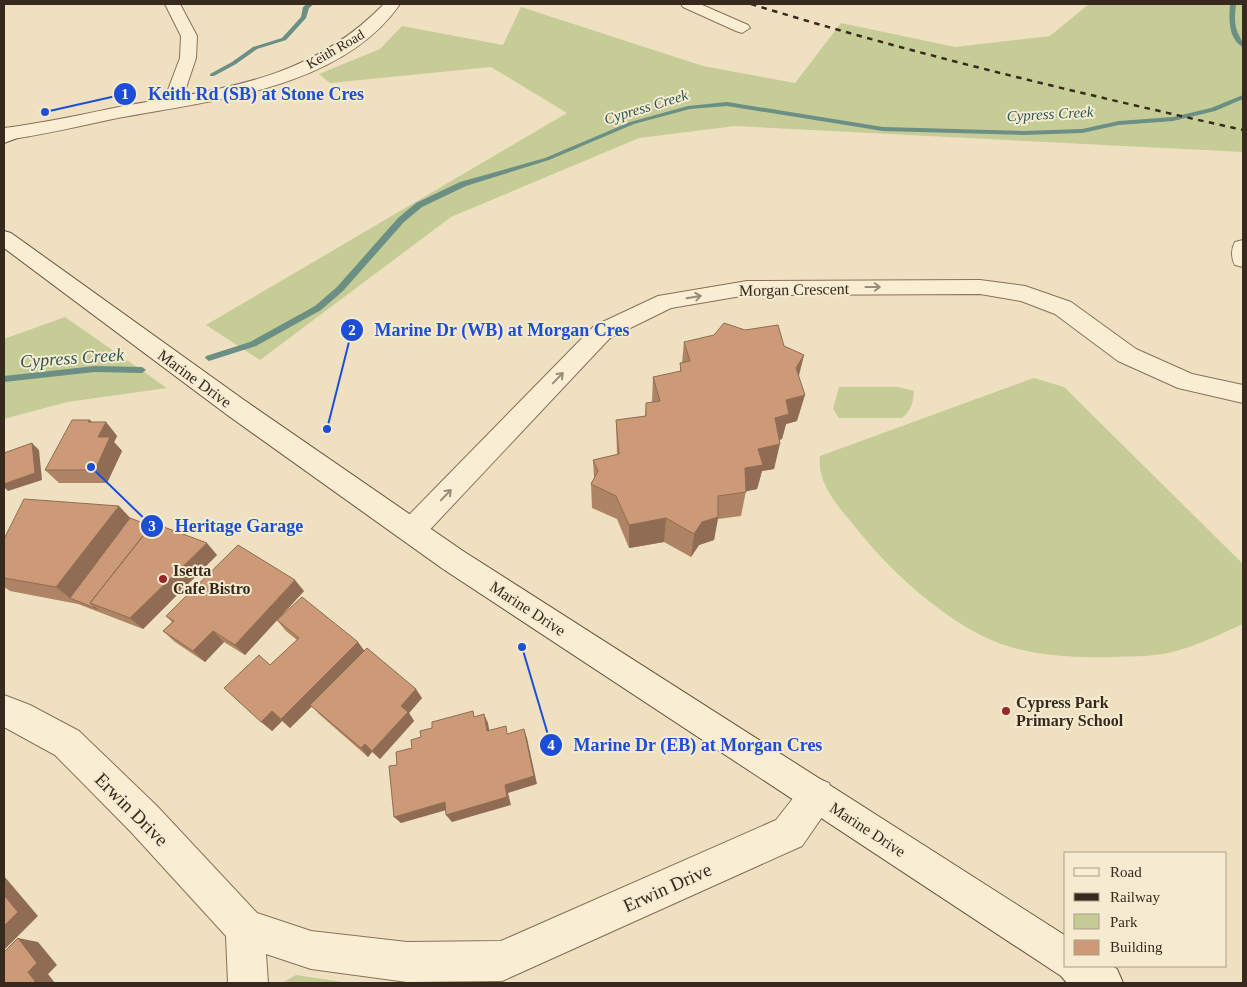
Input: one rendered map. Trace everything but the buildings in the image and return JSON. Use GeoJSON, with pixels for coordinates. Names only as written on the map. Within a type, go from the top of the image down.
{"type":"FeatureCollection","features":[{"type":"Feature","properties":{"kind":"street"},"geometry":{"type":"LineString","coordinates":[[172,103],[188,58],[189,36],[173,4]]}},
{"type":"Feature","properties":{"kind":"street","name":"Keith Road"},"geometry":{"type":"LineString","coordinates":[[7,134],[172,103],[262,82],[317,62],[360,37],[377,23],[392,4]]}},
{"type":"Feature","properties":{"kind":"street"},"geometry":{"type":"LineString","coordinates":[[688,4],[742,28]]}},
{"type":"Feature","properties":{"kind":"street","name":"Marine Drive"},"geometry":{"type":"LineString","coordinates":[[4,238],[235,408],[454,560],[1064,958]]}},
{"type":"Feature","properties":{"kind":"street"},"geometry":{"type":"LineString","coordinates":[[1243,247],[1243,260]]}},
{"type":"Feature","properties":{"kind":"street","name":"Morgan Crescent"},"geometry":{"type":"LineString","coordinates":[[412,530],[602,332],[666,301],[747,288],[980,287],[1016,292],[1062,308],[1127,355],[1187,382],[1243,394]]}},
{"type":"Feature","properties":{"kind":"street","name":"Erwin Drive"},"geometry":{"type":"LineString","coordinates":[[4,711],[18,716],[67,743],[144,819],[245,928],[311,950],[495,972],[789,833],[817,795]]}},
{"type":"Feature","properties":{"kind":"street"},"geometry":{"type":"LineString","coordinates":[[245,928],[248,983]]}},
{"type":"Feature","properties":{"kind":"street"},"geometry":{"type":"LineString","coordinates":[[1078,967],[1103,983]]}},
{"type":"Feature","properties":{"kind":"green space"},"geometry":{"type":"Polygon","coordinates":[[[1089,4],[1243,4],[1243,152],[735,126],[639,138],[451,217],[260,360],[206,325],[567,113],[491,67],[330,83],[319,74],[380,49],[402,26],[503,45],[521,7],[703,66],[795,83],[841,23],[955,47],[1050,36],[1089,4]]]}},
{"type":"Feature","properties":{"kind":"green space"},"geometry":{"type":"Polygon","coordinates":[[[65,317],[167,388],[67,402],[4,419],[4,339],[65,317]]]}},
{"type":"Feature","properties":{"kind":"green space"},"geometry":{"type":"Polygon","coordinates":[[[1034,378],[1064,387],[1243,564],[1243,624],[1193,646],[1152,655],[1068,656],[1038,653],[1010,647],[978,634],[959,623],[922,596],[874,549],[839,507],[826,488],[822,478],[820,456],[1034,378]]]}},
{"type":"Feature","properties":{"kind":"green space"},"geometry":{"type":"Polygon","coordinates":[[[839,387],[898,387],[914,391],[908,413],[902,418],[839,418],[833,409],[839,387]]]}},
{"type":"Feature","properties":{"kind":"green space"},"geometry":{"type":"Polygon","coordinates":[[[296,975],[349,983],[282,983],[296,975]]]}},
{"type":"Feature","properties":{"kind":"waterway"},"geometry":{"type":"LineString","coordinates":[[212,75],[234,63],[255,48],[284,39],[304,17],[306,7],[311,4]]}},
{"type":"Feature","properties":{"kind":"waterway","name":"Cypress Creek"},"geometry":{"type":"LineString","coordinates":[[1233,4],[1234,31],[1243,45]]}},
{"type":"Feature","properties":{"kind":"waterway","name":"Cypress Creek"},"geometry":{"type":"LineString","coordinates":[[209,358],[253,344],[318,308],[340,289],[401,220],[419,205],[463,184],[547,159],[632,123],[690,107],[727,104],[883,129],[1023,133],[1082,131],[1119,123],[1173,119],[1213,110],[1243,97]]}},
{"type":"Feature","properties":{"kind":"waterway","name":"Cypress Creek"},"geometry":{"type":"LineString","coordinates":[[4,379],[95,369],[142,370]]}},
{"type":"Feature","properties":{"kind":"railway"},"geometry":{"type":"LineString","coordinates":[[751,4],[873,40],[996,72],[1243,130]]}},
{"type":"Feature","properties":{"kind":"place","name":"Keith Rd (SB) at Stone Cres"},"geometry":{"type":"Point","coordinates":[45,112]}},
{"type":"Feature","properties":{"kind":"place","name":"Marine Dr (WB) at Morgan Cres"},"geometry":{"type":"Point","coordinates":[327,429]}},
{"type":"Feature","properties":{"kind":"place","name":"Heritage Garage"},"geometry":{"type":"Point","coordinates":[91,467]}},
{"type":"Feature","properties":{"kind":"place","name":"Isetta Cafe Bistro"},"geometry":{"type":"Point","coordinates":[163,579]}},
{"type":"Feature","properties":{"kind":"place","name":"Marine Dr (EB) at Morgan Cres"},"geometry":{"type":"Point","coordinates":[522,647]}},
{"type":"Feature","properties":{"kind":"place","name":"Cypress Park Primary School"},"geometry":{"type":"Point","coordinates":[1006,711]}}]}
